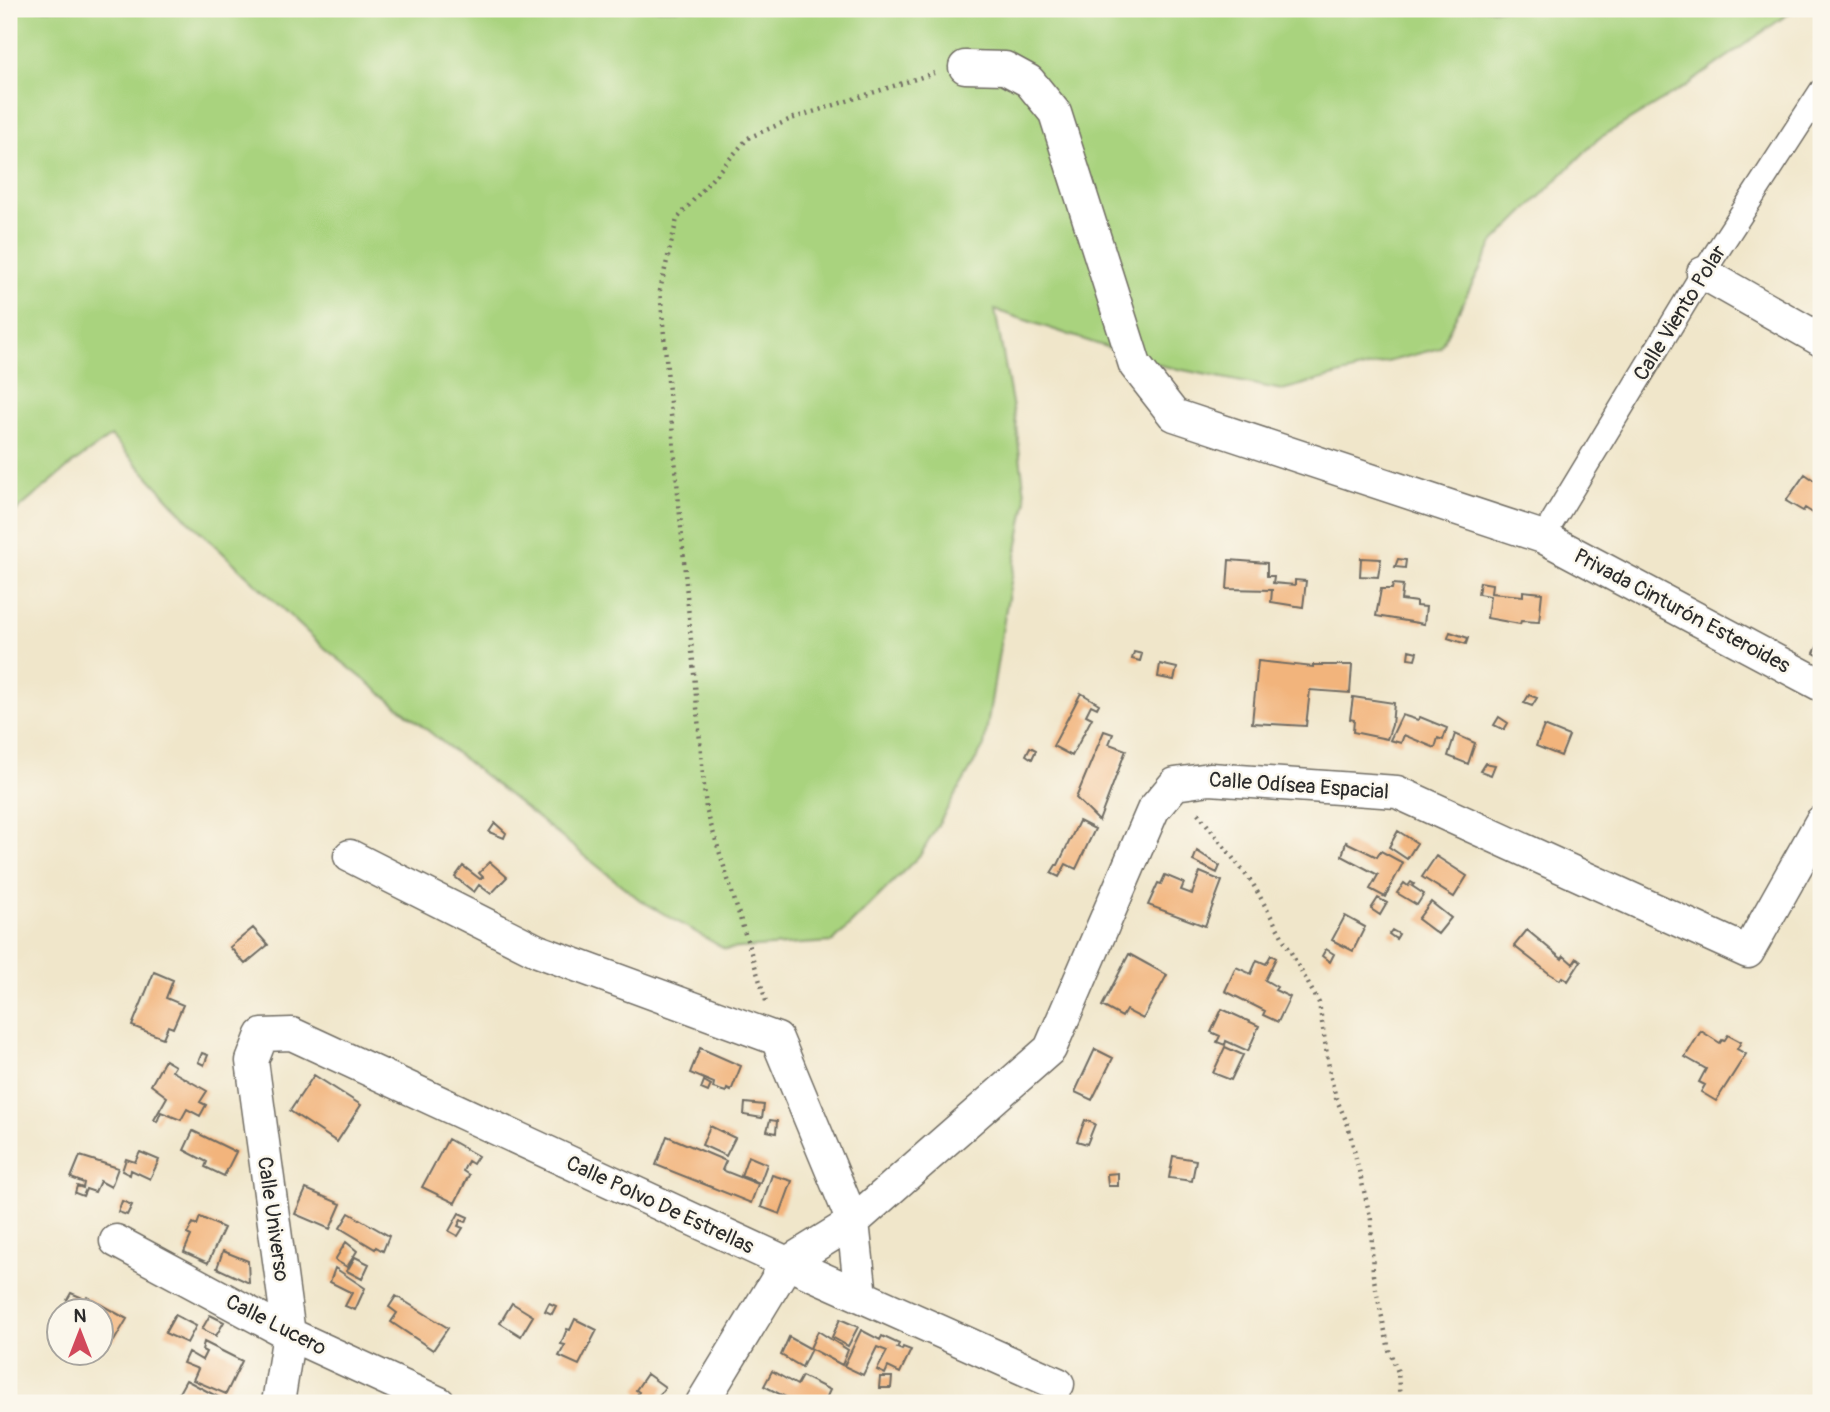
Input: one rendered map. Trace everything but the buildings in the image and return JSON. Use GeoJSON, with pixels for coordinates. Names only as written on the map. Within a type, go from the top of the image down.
{"type":"FeatureCollection","features":[{"type":"Feature","properties":{"kind":"street","name":"Privada Cinturón Esteroides"},"geometry":{"type":"LineString","coordinates":[[965,66],[1005,68],[1029,81],[1055,113],[1135,365],[1174,415],[1543,537],[1821,685]]}},
{"type":"Feature","properties":{"kind":"street","name":"Calle Viento Polar"},"geometry":{"type":"LineString","coordinates":[[1543,537],[1703,273],[1821,91]]}},
{"type":"Feature","properties":{"kind":"street"},"geometry":{"type":"LineString","coordinates":[[1703,273],[1821,340]]}},
{"type":"Feature","properties":{"kind":"street","name":"Calle Odísea Espacial"},"geometry":{"type":"LineString","coordinates":[[1175,784],[1210,779],[1397,792],[1748,952],[1821,822]]}},
{"type":"Feature","properties":{"kind":"street"},"geometry":{"type":"LineString","coordinates":[[702,1403],[787,1264],[853,1222],[1050,1049],[1153,810],[1175,784]]}},
{"type":"Feature","properties":{"kind":"street"},"geometry":{"type":"LineString","coordinates":[[350,856],[538,951],[778,1038],[853,1222],[861,1296]]}},
{"type":"Feature","properties":{"kind":"street","name":"Calle Polvo De Estrellas"},"geometry":{"type":"LineString","coordinates":[[262,1035],[292,1034],[787,1264],[1058,1384]]}},
{"type":"Feature","properties":{"kind":"street","name":"Calle Universo"},"geometry":{"type":"LineString","coordinates":[[262,1035],[252,1061],[289,1334],[278,1403]]}},
{"type":"Feature","properties":{"kind":"street","name":"Calle Lucero"},"geometry":{"type":"LineString","coordinates":[[116,1241],[289,1334],[439,1403]]}},
{"type":"Feature","properties":{"kind":"path"},"geometry":{"type":"LineString","coordinates":[[778,1038],[706,809],[660,290],[677,219],[748,138],[791,119],[853,98],[928,74],[965,66]]}},
{"type":"Feature","properties":{"kind":"path"},"geometry":{"type":"LineString","coordinates":[[1175,784],[1253,884],[1319,1003],[1329,1074],[1348,1125],[1371,1220],[1373,1275],[1390,1350],[1398,1372],[1400,1403]]}},
{"type":"Feature","properties":{"kind":"green space"},"geometry":{"type":"Polygon","coordinates":[[[9,9],[1795,9],[1686,86],[1598,139],[1493,243],[1440,348],[1282,390],[1163,366],[995,310],[1016,425],[1026,502],[984,746],[921,854],[833,942],[725,949],[640,900],[321,645],[188,520],[111,436],[72,464],[9,517],[9,9]]]}}]}
